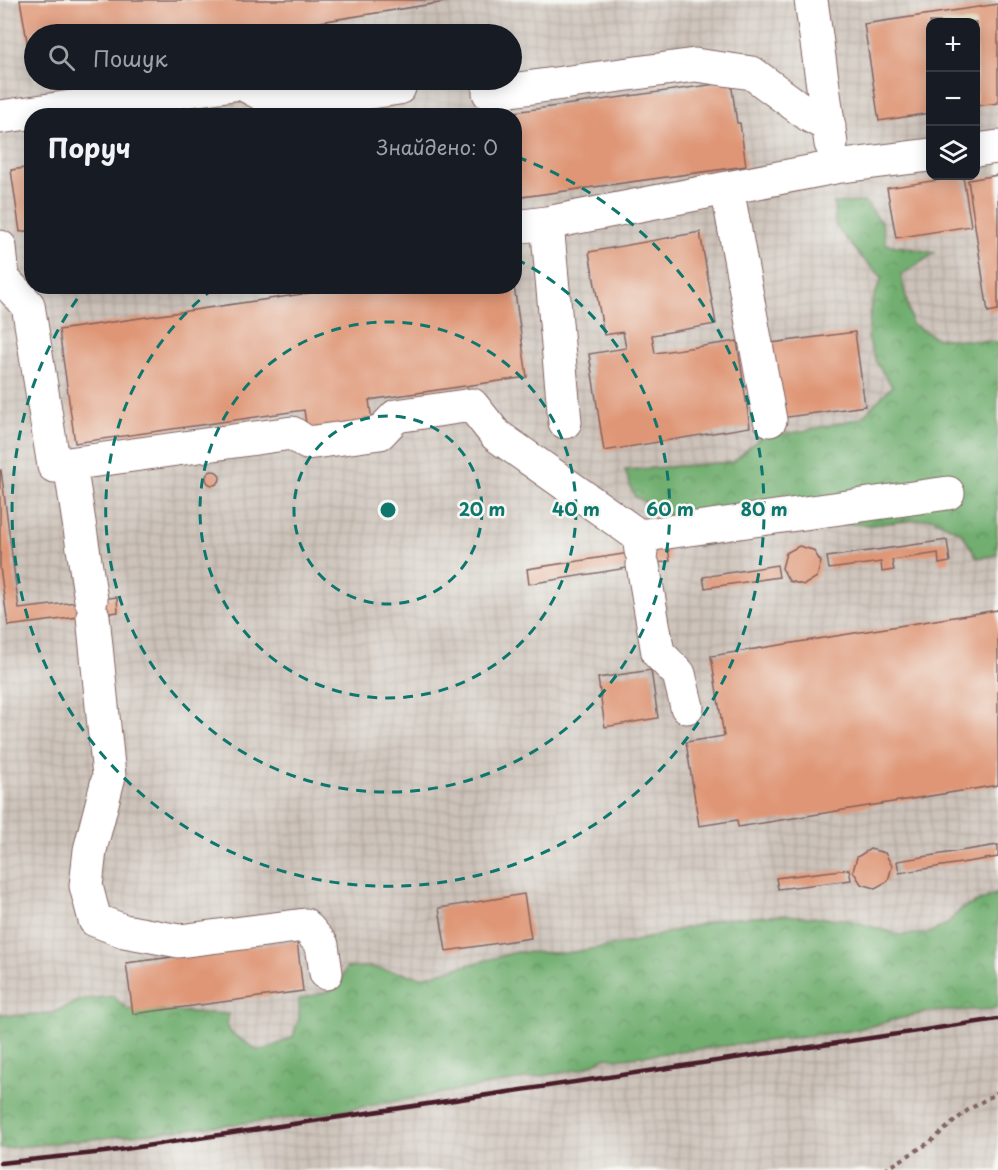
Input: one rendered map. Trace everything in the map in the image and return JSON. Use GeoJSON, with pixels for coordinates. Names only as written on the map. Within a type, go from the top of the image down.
{"type":"FeatureCollection","features":[{"type":"Feature","properties":{"kind":"lane"},"geometry":{"type":"LineString","coordinates":[[811,0],[835,167]]}},
{"type":"Feature","properties":{"kind":"lane"},"geometry":{"type":"LineString","coordinates":[[522,89],[695,65],[752,73],[810,116],[829,126]]}},
{"type":"Feature","properties":{"kind":"lane"},"geometry":{"type":"LineString","coordinates":[[64,108],[191,90]]}},
{"type":"Feature","properties":{"kind":"lane"},"geometry":{"type":"LineString","coordinates":[[254,90],[283,105],[380,90]]}},
{"type":"Feature","properties":{"kind":"lane"},"geometry":{"type":"LineString","coordinates":[[489,93],[511,90]]}},
{"type":"Feature","properties":{"kind":"lane"},"geometry":{"type":"LineString","coordinates":[[0,117],[24,114]]}},
{"type":"Feature","properties":{"kind":"lane"},"geometry":{"type":"LineString","coordinates":[[980,149],[998,147]]}},
{"type":"Feature","properties":{"kind":"lane"},"geometry":{"type":"LineString","coordinates":[[522,226],[835,167],[926,156]]}},
{"type":"Feature","properties":{"kind":"lane"},"geometry":{"type":"LineString","coordinates":[[727,188],[770,420]]}},
{"type":"Feature","properties":{"kind":"lane"},"geometry":{"type":"LineString","coordinates":[[547,223],[566,422]]}},
{"type":"Feature","properties":{"kind":"lane"},"geometry":{"type":"LineString","coordinates":[[0,247],[3,279],[28,305],[54,466],[292,433],[307,443],[380,433],[396,416],[472,405],[496,435],[641,551],[658,653],[679,674],[687,707]]}},
{"type":"Feature","properties":{"kind":"lane"},"geometry":{"type":"LineString","coordinates":[[70,464],[92,608],[109,776],[90,850],[86,886],[95,920],[123,931],[179,941],[305,925],[322,945],[326,973]]}},
{"type":"Feature","properties":{"kind":"lane"},"geometry":{"type":"LineString","coordinates":[[641,551],[948,493]]}},
{"type":"Feature","properties":{"kind":"path"},"geometry":{"type":"LineString","coordinates":[[885,1170],[930,1142],[968,1110],[998,1092]]}},
{"type":"Feature","properties":{"kind":"shaded area"},"geometry":{"type":"Polygon","coordinates":[[[0,0],[998,0],[998,1170],[0,1170],[0,0]]]}},
{"type":"Feature","properties":{"kind":"green space"},"geometry":{"type":"Polygon","coordinates":[[[865,202],[882,223],[886,244],[935,253],[901,275],[912,324],[936,338],[998,342],[997,555],[977,558],[962,533],[932,518],[872,525],[806,521],[698,547],[669,515],[634,496],[625,470],[733,462],[761,437],[804,431],[861,418],[892,386],[876,362],[868,339],[871,305],[882,277],[836,227],[834,203],[865,202]]]}},
{"type":"Feature","properties":{"kind":"green space"},"geometry":{"type":"Polygon","coordinates":[[[998,893],[998,1009],[927,1012],[850,1031],[616,1059],[607,1057],[582,1069],[311,1116],[0,1149],[0,1013],[10,1016],[52,1013],[81,1000],[112,996],[128,1009],[229,1014],[227,1025],[231,1033],[257,1050],[267,1049],[293,1037],[299,1018],[299,999],[339,987],[346,968],[370,967],[422,977],[517,952],[566,953],[628,943],[720,919],[784,915],[850,920],[900,935],[930,933],[947,924],[961,909],[998,893]]]}},
{"type":"Feature","properties":{"kind":"building"},"geometry":{"type":"Polygon","coordinates":[[[20,0],[451,0],[314,24],[24,24],[20,0]]]}},
{"type":"Feature","properties":{"kind":"building"},"geometry":{"type":"Polygon","coordinates":[[[998,4],[998,103],[980,105],[980,18],[926,18],[926,114],[879,121],[864,24],[998,4]]]}},
{"type":"Feature","properties":{"kind":"building"},"geometry":{"type":"Polygon","coordinates":[[[731,82],[746,166],[522,197],[522,111],[731,82]]]}},
{"type":"Feature","properties":{"kind":"building"},"geometry":{"type":"Polygon","coordinates":[[[24,168],[24,231],[20,232],[11,170],[24,168]]]}},
{"type":"Feature","properties":{"kind":"building"},"geometry":{"type":"Polygon","coordinates":[[[998,175],[998,310],[988,312],[968,180],[980,180],[980,178],[998,175]]]}},
{"type":"Feature","properties":{"kind":"building"},"geometry":{"type":"Polygon","coordinates":[[[938,180],[964,180],[971,226],[896,238],[887,188],[938,180]]]}},
{"type":"Feature","properties":{"kind":"building"},"geometry":{"type":"Polygon","coordinates":[[[700,232],[716,324],[652,335],[655,353],[737,341],[750,427],[604,451],[589,354],[626,348],[623,332],[604,335],[589,252],[700,232]]]}},
{"type":"Feature","properties":{"kind":"building"},"geometry":{"type":"Polygon","coordinates":[[[302,294],[515,294],[527,377],[369,400],[372,421],[307,430],[304,410],[75,443],[59,330],[302,294]]]}},
{"type":"Feature","properties":{"kind":"building"},"geometry":{"type":"Polygon","coordinates":[[[855,332],[865,406],[781,418],[771,343],[855,332]]]}},
{"type":"Feature","properties":{"kind":"building"},"geometry":{"type":"Polygon","coordinates":[[[0,470],[19,609],[117,597],[118,612],[8,626],[0,567],[0,470]]]}},
{"type":"Feature","properties":{"kind":"building"},"geometry":{"type":"Polygon","coordinates":[[[213,471],[218,473],[220,478],[218,483],[213,485],[208,483],[206,478],[208,473],[213,471]]]}},
{"type":"Feature","properties":{"kind":"building"},"geometry":{"type":"Polygon","coordinates":[[[947,540],[950,562],[939,564],[938,553],[892,560],[894,570],[882,572],[881,562],[829,569],[827,557],[947,540]]]}},
{"type":"Feature","properties":{"kind":"building"},"geometry":{"type":"Polygon","coordinates":[[[799,546],[813,550],[821,562],[817,577],[804,585],[789,581],[782,568],[786,553],[799,546]]]}},
{"type":"Feature","properties":{"kind":"building"},"geometry":{"type":"Polygon","coordinates":[[[668,547],[670,561],[529,584],[527,569],[668,547]]]}},
{"type":"Feature","properties":{"kind":"building"},"geometry":{"type":"Polygon","coordinates":[[[777,565],[779,577],[705,588],[703,577],[777,565]]]}},
{"type":"Feature","properties":{"kind":"building"},"geometry":{"type":"Polygon","coordinates":[[[998,610],[998,785],[738,827],[737,820],[699,826],[686,742],[724,736],[711,656],[998,610]]]}},
{"type":"Feature","properties":{"kind":"building"},"geometry":{"type":"Polygon","coordinates":[[[651,670],[658,718],[605,727],[598,678],[651,670]]]}},
{"type":"Feature","properties":{"kind":"building"},"geometry":{"type":"Polygon","coordinates":[[[998,845],[998,857],[899,873],[897,861],[998,845]]]}},
{"type":"Feature","properties":{"kind":"building"},"geometry":{"type":"Polygon","coordinates":[[[870,849],[885,853],[892,866],[888,881],[875,888],[861,884],[853,871],[857,857],[870,849]]]}},
{"type":"Feature","properties":{"kind":"building"},"geometry":{"type":"Polygon","coordinates":[[[849,869],[851,880],[778,889],[776,878],[849,869]]]}},
{"type":"Feature","properties":{"kind":"building"},"geometry":{"type":"Polygon","coordinates":[[[524,894],[531,938],[446,951],[439,908],[524,894]]]}},
{"type":"Feature","properties":{"kind":"building"},"geometry":{"type":"Polygon","coordinates":[[[297,941],[303,991],[133,1014],[126,963],[297,941]]]}},
{"type":"Feature","properties":{"kind":"railway"},"geometry":{"type":"LineString","coordinates":[[0,1163],[105,1152],[998,1019]]}}]}
